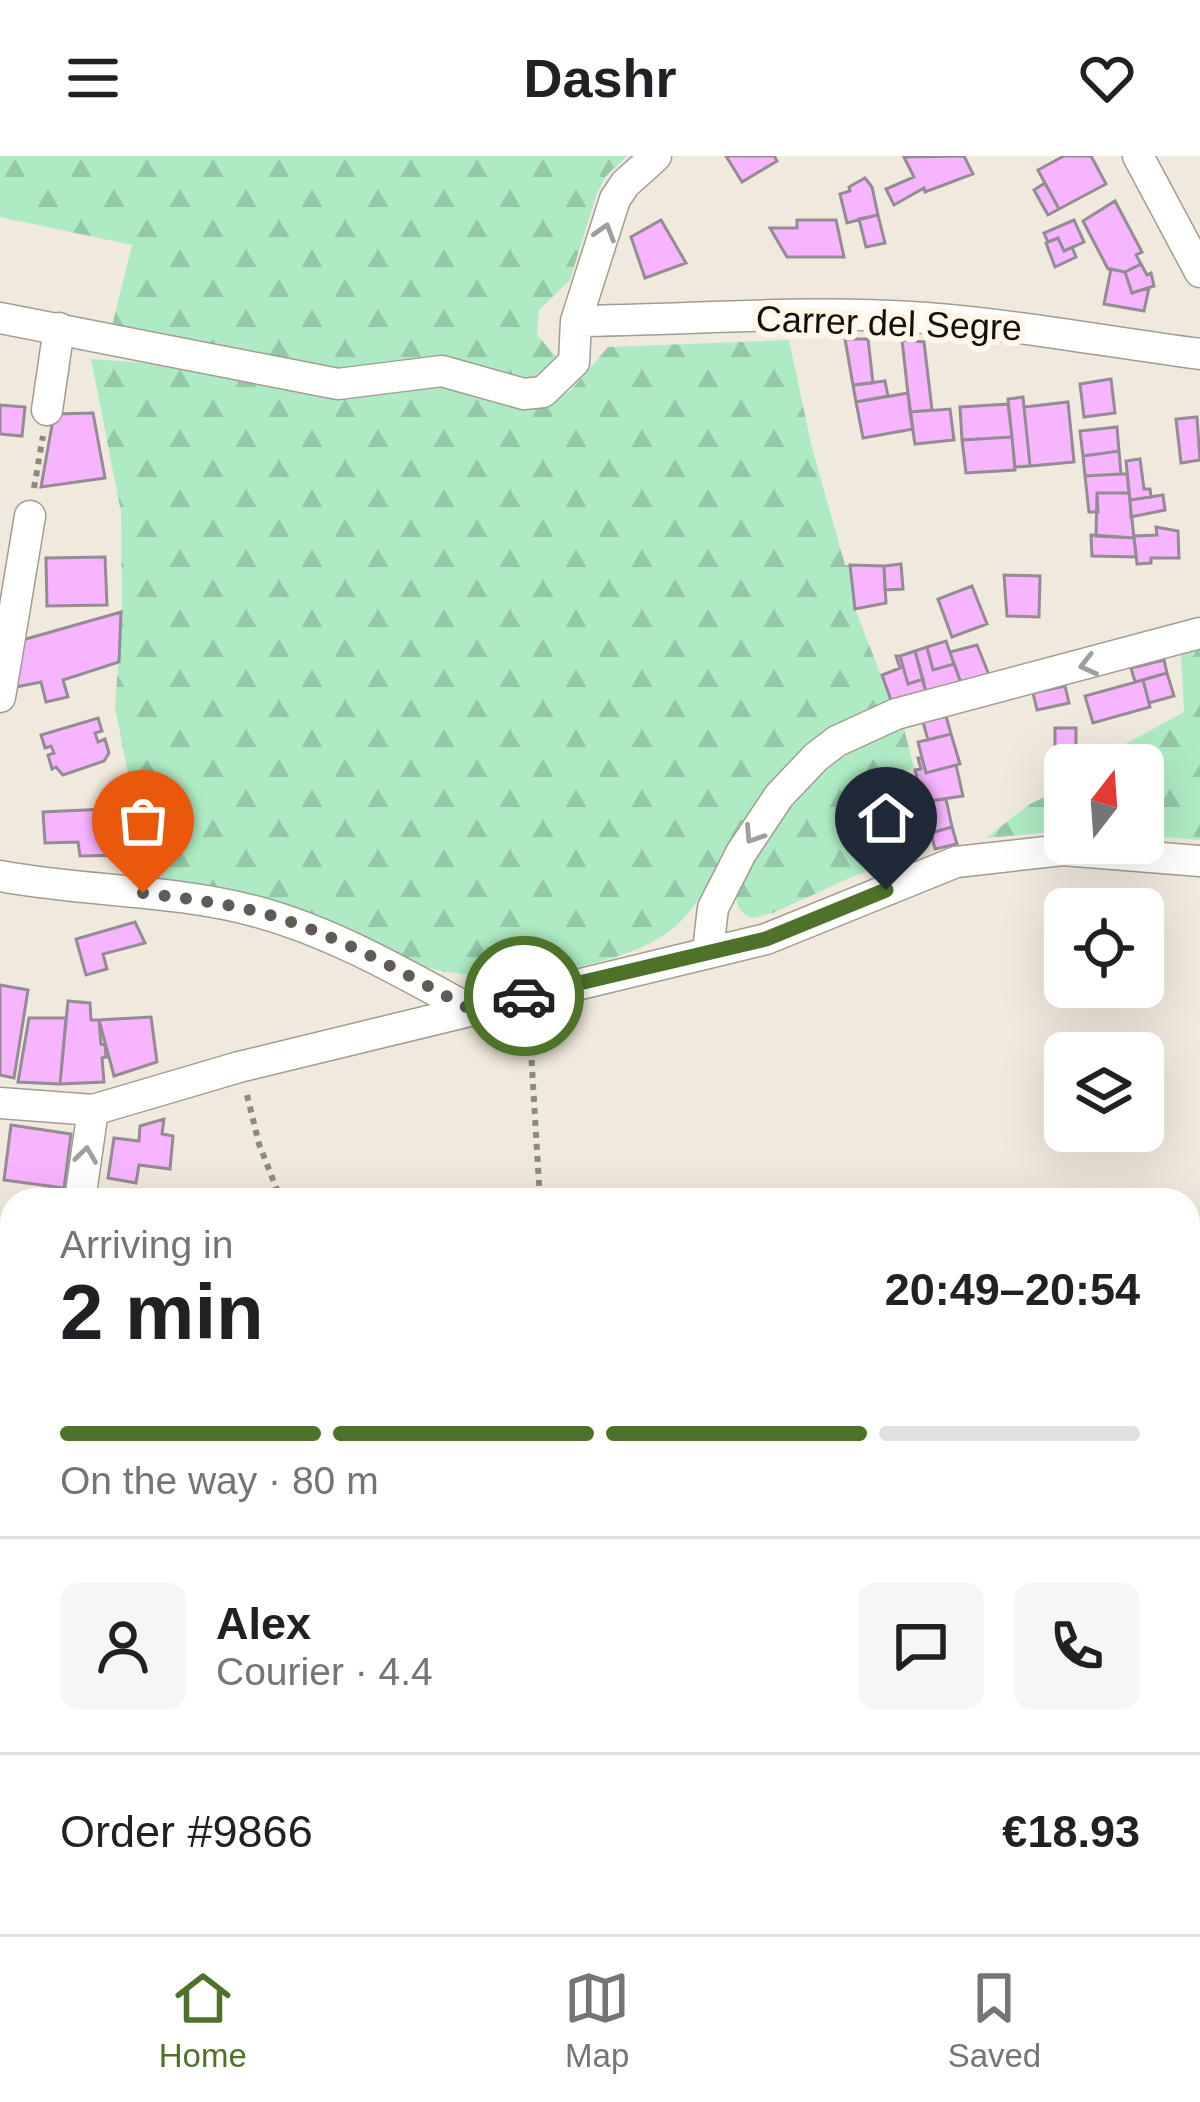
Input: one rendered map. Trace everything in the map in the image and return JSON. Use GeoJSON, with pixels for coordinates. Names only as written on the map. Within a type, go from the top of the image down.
{"type":"FeatureCollection","features":[{"type":"Feature","properties":{"kind":"street"},"geometry":{"type":"LineString","coordinates":[[0,318],[338,384],[442,371],[524,394],[543,392],[574,362],[576,321],[615,199],[656,156]]}},
{"type":"Feature","properties":{"kind":"street"},"geometry":{"type":"LineString","coordinates":[[1138,156],[1200,272]]}},
{"type":"Feature","properties":{"kind":"street","name":"Carrer del Segre"},"geometry":{"type":"LineString","coordinates":[[576,321],[784,315],[923,317],[1200,355]]}},
{"type":"Feature","properties":{"kind":"street"},"geometry":{"type":"LineString","coordinates":[[47,410],[59,328]]}},
{"type":"Feature","properties":{"kind":"street"},"geometry":{"type":"LineString","coordinates":[[0,698],[30,516]]}},
{"type":"Feature","properties":{"kind":"street"},"geometry":{"type":"LineString","coordinates":[[708,951],[713,908],[741,853],[779,796],[837,741],[896,714],[1200,633]]}},
{"type":"Feature","properties":{"kind":"street"},"geometry":{"type":"LineString","coordinates":[[0,1103],[93,1110],[239,1067],[766,939],[956,862],[1063,850],[1200,861]]}},
{"type":"Feature","properties":{"kind":"street"},"geometry":{"type":"LineString","coordinates":[[0,877],[199,900],[257,912],[358,949],[470,1009]]}},
{"type":"Feature","properties":{"kind":"street"},"geometry":{"type":"LineString","coordinates":[[82,1188],[93,1110]]}},
{"type":"Feature","properties":{"kind":"path"},"geometry":{"type":"LineString","coordinates":[[30,516],[47,410]]}},
{"type":"Feature","properties":{"kind":"path"},"geometry":{"type":"LineString","coordinates":[[512,999],[531,1051],[539,1188]]}},
{"type":"Feature","properties":{"kind":"path"},"geometry":{"type":"LineString","coordinates":[[239,1067],[276,1188]]}},
{"type":"Feature","properties":{"kind":"green space"},"geometry":{"type":"Polygon","coordinates":[[[0,156],[627,156],[606,176],[597,193],[570,280],[539,310],[537,335],[558,359],[528,381],[324,372],[172,342],[174,335],[112,326],[132,245],[0,217],[0,156]]]}},
{"type":"Feature","properties":{"kind":"green space"},"geometry":{"type":"Polygon","coordinates":[[[789,340],[811,444],[845,565],[850,565],[855,609],[892,703],[824,736],[785,768],[682,920],[661,937],[599,962],[525,974],[457,973],[416,963],[320,923],[134,877],[136,799],[115,707],[122,611],[121,512],[91,359],[147,363],[353,395],[440,385],[547,406],[570,391],[608,347],[789,340]]]}},
{"type":"Feature","properties":{"kind":"green space"},"geometry":{"type":"Polygon","coordinates":[[[1200,649],[1200,840],[1164,837],[1164,744],[1125,744],[1184,712],[1181,655],[1200,649]]]}},
{"type":"Feature","properties":{"kind":"green space"},"geometry":{"type":"Polygon","coordinates":[[[904,729],[914,768],[897,774],[917,853],[773,913],[752,918],[743,912],[737,900],[739,885],[806,790],[847,755],[904,729]]]}},
{"type":"Feature","properties":{"kind":"green space"},"geometry":{"type":"Polygon","coordinates":[[[1044,797],[1044,833],[986,838],[1044,797]]]}},
{"type":"Feature","properties":{"kind":"building"},"geometry":{"type":"Polygon","coordinates":[[[726,156],[774,156],[777,161],[742,182],[726,156]]]}},
{"type":"Feature","properties":{"kind":"building"},"geometry":{"type":"Polygon","coordinates":[[[964,156],[973,174],[925,192],[924,188],[894,205],[886,189],[914,177],[904,157],[964,156]]]}},
{"type":"Feature","properties":{"kind":"building"},"geometry":{"type":"Polygon","coordinates":[[[1064,156],[1091,156],[1106,184],[1059,209],[1038,170],[1064,156]]]}},
{"type":"Feature","properties":{"kind":"building"},"geometry":{"type":"Polygon","coordinates":[[[865,178],[872,187],[878,215],[847,223],[840,194],[865,178]]]}},
{"type":"Feature","properties":{"kind":"building"},"geometry":{"type":"Polygon","coordinates":[[[1045,183],[1059,209],[1048,215],[1034,190],[1045,183]]]}},
{"type":"Feature","properties":{"kind":"building"},"geometry":{"type":"Polygon","coordinates":[[[1115,201],[1142,252],[1136,255],[1141,264],[1125,272],[1108,269],[1083,221],[1115,201]]]}},
{"type":"Feature","properties":{"kind":"building"},"geometry":{"type":"Polygon","coordinates":[[[878,215],[885,243],[866,247],[859,219],[878,215]]]}},
{"type":"Feature","properties":{"kind":"building"},"geometry":{"type":"Polygon","coordinates":[[[661,220],[686,263],[645,278],[631,237],[661,220]]]}},
{"type":"Feature","properties":{"kind":"building"},"geometry":{"type":"Polygon","coordinates":[[[797,220],[836,220],[844,257],[787,257],[770,228],[797,228],[797,220]]]}},
{"type":"Feature","properties":{"kind":"building"},"geometry":{"type":"Polygon","coordinates":[[[1074,220],[1084,242],[1064,251],[1058,238],[1048,242],[1044,233],[1074,220]]]}},
{"type":"Feature","properties":{"kind":"building"},"geometry":{"type":"Polygon","coordinates":[[[1058,238],[1064,251],[1072,247],[1076,257],[1055,267],[1046,243],[1058,238]]]}},
{"type":"Feature","properties":{"kind":"building"},"geometry":{"type":"Polygon","coordinates":[[[1141,264],[1147,275],[1151,273],[1154,286],[1132,293],[1125,272],[1141,264]]]}},
{"type":"Feature","properties":{"kind":"building"},"geometry":{"type":"Polygon","coordinates":[[[1111,269],[1125,272],[1132,293],[1149,288],[1144,311],[1104,304],[1111,269]]]}},
{"type":"Feature","properties":{"kind":"building"},"geometry":{"type":"Polygon","coordinates":[[[845,339],[868,339],[873,383],[853,385],[845,339]]]}},
{"type":"Feature","properties":{"kind":"building"},"geometry":{"type":"Polygon","coordinates":[[[902,340],[924,342],[932,410],[910,412],[902,340]]]}},
{"type":"Feature","properties":{"kind":"building"},"geometry":{"type":"Polygon","coordinates":[[[1111,379],[1115,413],[1084,417],[1080,384],[1111,379]]]}},
{"type":"Feature","properties":{"kind":"building"},"geometry":{"type":"Polygon","coordinates":[[[885,381],[888,396],[856,402],[853,385],[885,381]]]}},
{"type":"Feature","properties":{"kind":"building"},"geometry":{"type":"Polygon","coordinates":[[[908,393],[913,429],[863,438],[856,402],[908,393]]]}},
{"type":"Feature","properties":{"kind":"building"},"geometry":{"type":"Polygon","coordinates":[[[1023,397],[1030,466],[1015,467],[1008,399],[1023,397]]]}},
{"type":"Feature","properties":{"kind":"building"},"geometry":{"type":"Polygon","coordinates":[[[1068,402],[1074,462],[1030,466],[1024,407],[1068,402]]]}},
{"type":"Feature","properties":{"kind":"building"},"geometry":{"type":"Polygon","coordinates":[[[1008,404],[1012,437],[962,440],[960,407],[1008,404]]]}},
{"type":"Feature","properties":{"kind":"building"},"geometry":{"type":"Polygon","coordinates":[[[0,405],[25,407],[22,436],[0,434],[0,405]]]}},
{"type":"Feature","properties":{"kind":"building"},"geometry":{"type":"Polygon","coordinates":[[[950,409],[954,440],[915,444],[910,412],[950,409]]]}},
{"type":"Feature","properties":{"kind":"building"},"geometry":{"type":"Polygon","coordinates":[[[93,413],[105,478],[41,487],[54,414],[93,413]]]}},
{"type":"Feature","properties":{"kind":"building"},"geometry":{"type":"Polygon","coordinates":[[[1197,417],[1200,460],[1181,463],[1176,419],[1197,417]]]}},
{"type":"Feature","properties":{"kind":"building"},"geometry":{"type":"Polygon","coordinates":[[[1117,427],[1119,451],[1083,456],[1080,431],[1117,427]]]}},
{"type":"Feature","properties":{"kind":"building"},"geometry":{"type":"Polygon","coordinates":[[[1012,437],[1015,470],[966,473],[962,440],[1012,437]]]}},
{"type":"Feature","properties":{"kind":"building"},"geometry":{"type":"Polygon","coordinates":[[[1119,451],[1121,474],[1085,476],[1083,456],[1119,451]]]}},
{"type":"Feature","properties":{"kind":"building"},"geometry":{"type":"Polygon","coordinates":[[[1140,459],[1144,489],[1150,489],[1151,497],[1130,500],[1126,461],[1140,459]]]}},
{"type":"Feature","properties":{"kind":"building"},"geometry":{"type":"Polygon","coordinates":[[[1127,474],[1129,493],[1097,493],[1098,512],[1089,512],[1085,476],[1127,474]]]}},
{"type":"Feature","properties":{"kind":"building"},"geometry":{"type":"Polygon","coordinates":[[[1097,493],[1129,493],[1134,538],[1096,536],[1097,493]]]}},
{"type":"Feature","properties":{"kind":"building"},"geometry":{"type":"Polygon","coordinates":[[[1163,495],[1165,510],[1131,517],[1130,500],[1163,495]]]}},
{"type":"Feature","properties":{"kind":"building"},"geometry":{"type":"Polygon","coordinates":[[[1156,527],[1178,531],[1179,558],[1151,558],[1151,563],[1137,564],[1134,536],[1157,535],[1156,527]]]}},
{"type":"Feature","properties":{"kind":"building"},"geometry":{"type":"Polygon","coordinates":[[[1091,535],[1134,538],[1136,557],[1092,556],[1091,535]]]}},
{"type":"Feature","properties":{"kind":"building"},"geometry":{"type":"Polygon","coordinates":[[[105,557],[107,605],[47,606],[46,558],[105,557]]]}},
{"type":"Feature","properties":{"kind":"building"},"geometry":{"type":"Polygon","coordinates":[[[901,564],[903,589],[885,590],[884,566],[901,564]]]}},
{"type":"Feature","properties":{"kind":"building"},"geometry":{"type":"Polygon","coordinates":[[[850,565],[884,566],[886,603],[855,609],[850,565]]]}},
{"type":"Feature","properties":{"kind":"building"},"geometry":{"type":"Polygon","coordinates":[[[1004,575],[1040,576],[1039,617],[1007,616],[1004,575]]]}},
{"type":"Feature","properties":{"kind":"building"},"geometry":{"type":"Polygon","coordinates":[[[972,586],[987,624],[952,637],[938,599],[972,586]]]}},
{"type":"Feature","properties":{"kind":"building"},"geometry":{"type":"Polygon","coordinates":[[[121,612],[119,662],[63,680],[68,697],[46,702],[41,682],[11,688],[19,641],[121,612]]]}},
{"type":"Feature","properties":{"kind":"building"},"geometry":{"type":"Polygon","coordinates":[[[946,641],[954,664],[933,670],[927,647],[946,641]]]}},
{"type":"Feature","properties":{"kind":"building"},"geometry":{"type":"Polygon","coordinates":[[[977,645],[989,675],[961,683],[950,652],[977,645]]]}},
{"type":"Feature","properties":{"kind":"building"},"geometry":{"type":"Polygon","coordinates":[[[927,647],[933,670],[954,664],[961,683],[926,693],[915,651],[927,647]]]}},
{"type":"Feature","properties":{"kind":"building"},"geometry":{"type":"Polygon","coordinates":[[[915,651],[923,679],[908,684],[900,656],[915,651]]]}},
{"type":"Feature","properties":{"kind":"building"},"geometry":{"type":"Polygon","coordinates":[[[896,656],[900,656],[908,684],[923,679],[926,693],[892,703],[882,675],[900,668],[896,656]]]}},
{"type":"Feature","properties":{"kind":"building"},"geometry":{"type":"Polygon","coordinates":[[[1164,660],[1167,673],[1135,682],[1131,668],[1164,660]]]}},
{"type":"Feature","properties":{"kind":"building"},"geometry":{"type":"Polygon","coordinates":[[[1167,673],[1174,696],[1149,703],[1143,680],[1167,673]]]}},
{"type":"Feature","properties":{"kind":"building"},"geometry":{"type":"Polygon","coordinates":[[[1143,680],[1150,707],[1093,723],[1085,696],[1143,680]]]}},
{"type":"Feature","properties":{"kind":"building"},"geometry":{"type":"Polygon","coordinates":[[[1065,686],[1069,703],[1037,710],[1033,693],[1065,686]]]}},
{"type":"Feature","properties":{"kind":"building"},"geometry":{"type":"Polygon","coordinates":[[[946,716],[951,734],[928,740],[923,722],[946,716]]]}},
{"type":"Feature","properties":{"kind":"building"},"geometry":{"type":"Polygon","coordinates":[[[98,718],[102,731],[95,733],[98,742],[105,739],[109,753],[104,761],[63,775],[56,767],[52,769],[48,755],[54,753],[51,746],[45,748],[41,735],[98,718]]]}},
{"type":"Feature","properties":{"kind":"building"},"geometry":{"type":"Polygon","coordinates":[[[1055,728],[1076,728],[1076,744],[1055,744],[1055,728]]]}},
{"type":"Feature","properties":{"kind":"building"},"geometry":{"type":"Polygon","coordinates":[[[951,734],[960,764],[926,773],[918,742],[951,734]]]}},
{"type":"Feature","properties":{"kind":"building"},"geometry":{"type":"Polygon","coordinates":[[[918,758],[926,773],[956,765],[963,796],[923,802],[915,770],[921,769],[918,758]]]}},
{"type":"Feature","properties":{"kind":"building"},"geometry":{"type":"Polygon","coordinates":[[[946,799],[952,827],[931,833],[923,802],[946,799]]]}},
{"type":"Feature","properties":{"kind":"building"},"geometry":{"type":"Polygon","coordinates":[[[127,808],[128,855],[80,856],[78,842],[45,843],[43,812],[127,808]]]}},
{"type":"Feature","properties":{"kind":"building"},"geometry":{"type":"Polygon","coordinates":[[[952,827],[957,844],[935,849],[931,833],[952,827]]]}},
{"type":"Feature","properties":{"kind":"building"},"geometry":{"type":"Polygon","coordinates":[[[135,922],[145,943],[103,954],[107,969],[86,975],[76,939],[135,922]]]}},
{"type":"Feature","properties":{"kind":"building"},"geometry":{"type":"Polygon","coordinates":[[[0,985],[28,990],[14,1078],[0,1075],[0,985]]]}},
{"type":"Feature","properties":{"kind":"building"},"geometry":{"type":"Polygon","coordinates":[[[68,1001],[90,1003],[91,1020],[99,1020],[106,1057],[102,1058],[104,1082],[60,1084],[68,1001]]]}},
{"type":"Feature","properties":{"kind":"building"},"geometry":{"type":"Polygon","coordinates":[[[151,1017],[157,1062],[114,1076],[99,1020],[151,1017]]]}},
{"type":"Feature","properties":{"kind":"building"},"geometry":{"type":"Polygon","coordinates":[[[29,1018],[66,1018],[60,1084],[18,1082],[29,1018]]]}},
{"type":"Feature","properties":{"kind":"building"},"geometry":{"type":"Polygon","coordinates":[[[164,1119],[162,1134],[173,1136],[170,1169],[139,1165],[136,1183],[108,1178],[114,1138],[139,1141],[140,1126],[164,1119]]]}},
{"type":"Feature","properties":{"kind":"building"},"geometry":{"type":"Polygon","coordinates":[[[11,1125],[71,1134],[64,1188],[4,1180],[11,1125]]]}},
{"type":"Feature","properties":{"kind":"way so far"},"geometry":{"type":"LineString","coordinates":[[143,893],[257,912],[314,930],[470,1009],[524,996]]}},
{"type":"Feature","properties":{"kind":"route"},"geometry":{"type":"LineString","coordinates":[[524,996],[766,939],[886,890]]}}]}
